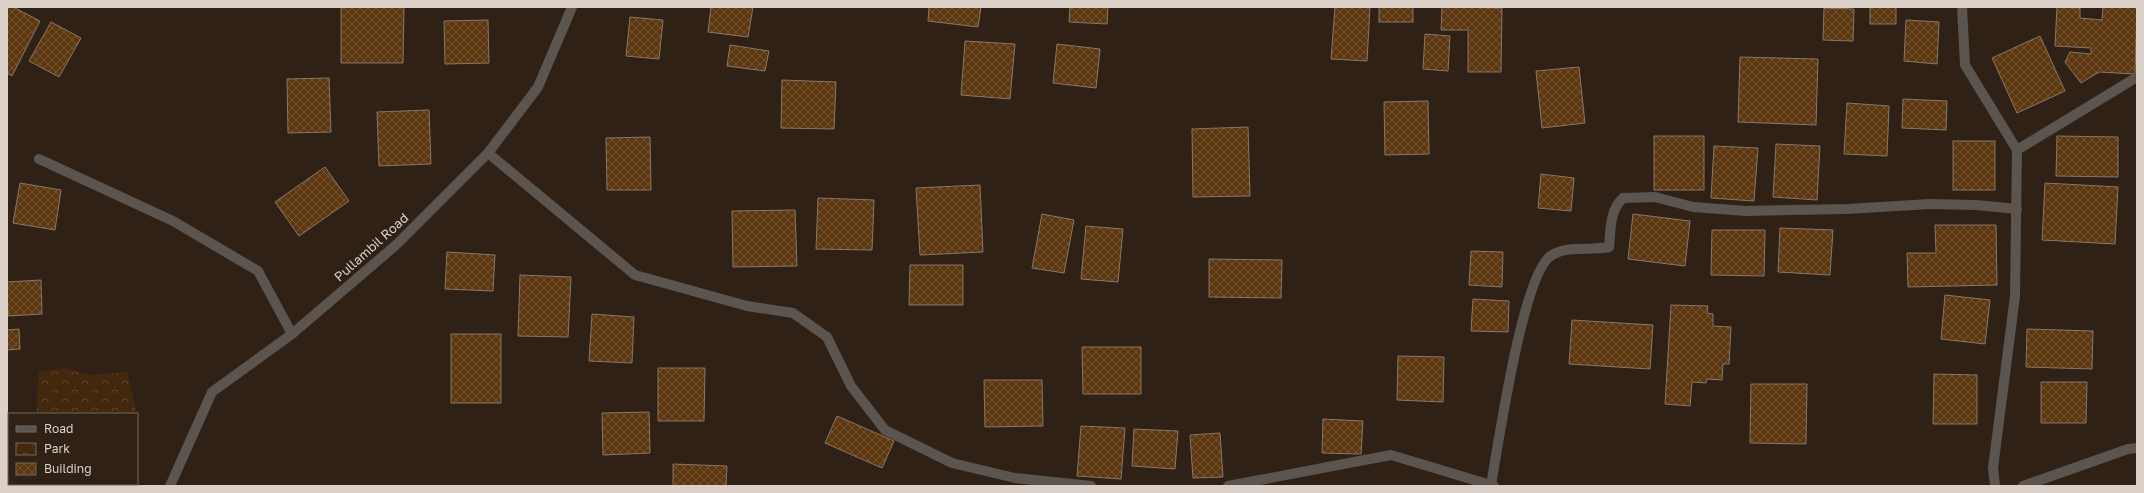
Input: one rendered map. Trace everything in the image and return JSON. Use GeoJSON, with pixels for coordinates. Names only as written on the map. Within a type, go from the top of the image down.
{"type":"FeatureCollection","features":[{"type":"Feature","properties":{"kind":"street","name":"Pullambil Road"},"geometry":{"type":"LineString","coordinates":[[170,486],[212,392],[292,334],[396,245],[488,153],[538,87],[572,7]]}},
{"type":"Feature","properties":{"kind":"street"},"geometry":{"type":"LineString","coordinates":[[1962,7],[1965,64],[2017,150],[2015,296],[1993,468],[1995,486]]}},
{"type":"Feature","properties":{"kind":"street"},"geometry":{"type":"LineString","coordinates":[[2017,150],[2137,77]]}},
{"type":"Feature","properties":{"kind":"street"},"geometry":{"type":"LineString","coordinates":[[488,153],[635,274],[747,306],[793,313],[799,317],[827,337],[851,386],[885,430],[952,463],[1015,478],[1091,486]]}},
{"type":"Feature","properties":{"kind":"street"},"geometry":{"type":"LineString","coordinates":[[39,159],[174,221],[258,271],[292,334]]}},
{"type":"Feature","properties":{"kind":"street"},"geometry":{"type":"LineString","coordinates":[[1228,486],[1391,455],[1492,486],[1514,353],[1539,271],[1551,255],[1569,250],[1599,250],[1609,247],[1612,215],[1616,204],[1623,198],[1655,197],[1693,207],[1746,211],[1874,208],[1930,204],[1976,204],[2017,209]]}},
{"type":"Feature","properties":{"kind":"street"},"geometry":{"type":"LineString","coordinates":[[2022,486],[2128,449],[2137,448]]}},
{"type":"Feature","properties":{"kind":"green space"},"geometry":{"type":"Polygon","coordinates":[[[65,368],[93,375],[127,372],[137,413],[37,413],[39,372],[65,368]]]}},
{"type":"Feature","properties":{"kind":"building"},"geometry":{"type":"Polygon","coordinates":[[[7,7],[13,7],[40,21],[12,76],[7,73],[7,7]]]}},
{"type":"Feature","properties":{"kind":"building"},"geometry":{"type":"Polygon","coordinates":[[[341,7],[404,7],[403,63],[341,63],[341,7]]]}},
{"type":"Feature","properties":{"kind":"building"},"geometry":{"type":"Polygon","coordinates":[[[711,7],[753,7],[748,37],[708,32],[711,7]]]}},
{"type":"Feature","properties":{"kind":"building"},"geometry":{"type":"Polygon","coordinates":[[[929,7],[981,7],[978,27],[928,21],[929,7]]]}},
{"type":"Feature","properties":{"kind":"building"},"geometry":{"type":"Polygon","coordinates":[[[1070,7],[1108,7],[1107,24],[1069,22],[1070,7]]]}},
{"type":"Feature","properties":{"kind":"building"},"geometry":{"type":"Polygon","coordinates":[[[1335,7],[1370,7],[1367,61],[1331,59],[1335,7]]]}},
{"type":"Feature","properties":{"kind":"building"},"geometry":{"type":"Polygon","coordinates":[[[1379,7],[1413,7],[1413,22],[1379,22],[1379,7]]]}},
{"type":"Feature","properties":{"kind":"building"},"geometry":{"type":"Polygon","coordinates":[[[1442,7],[1502,8],[1501,72],[1468,72],[1468,30],[1441,30],[1442,7]]]}},
{"type":"Feature","properties":{"kind":"building"},"geometry":{"type":"Polygon","coordinates":[[[1870,7],[1896,7],[1896,24],[1870,24],[1870,7]]]}},
{"type":"Feature","properties":{"kind":"building"},"geometry":{"type":"Polygon","coordinates":[[[2057,7],[2080,8],[2080,18],[2102,20],[2103,7],[2137,7],[2135,74],[2099,72],[2081,83],[2065,62],[2070,52],[2091,54],[2091,48],[2055,46],[2057,7]]]}},
{"type":"Feature","properties":{"kind":"building"},"geometry":{"type":"Polygon","coordinates":[[[1824,8],[1854,9],[1853,41],[1823,40],[1824,8]]]}},
{"type":"Feature","properties":{"kind":"building"},"geometry":{"type":"Polygon","coordinates":[[[630,17],[663,20],[659,59],[626,56],[630,17]]]}},
{"type":"Feature","properties":{"kind":"building"},"geometry":{"type":"Polygon","coordinates":[[[488,20],[489,63],[445,64],[444,21],[488,20]]]}},
{"type":"Feature","properties":{"kind":"building"},"geometry":{"type":"Polygon","coordinates":[[[1906,20],[1939,22],[1937,64],[1904,61],[1906,20]]]}},
{"type":"Feature","properties":{"kind":"building"},"geometry":{"type":"Polygon","coordinates":[[[51,22],[81,38],[59,77],[29,61],[51,22]]]}},
{"type":"Feature","properties":{"kind":"building"},"geometry":{"type":"Polygon","coordinates":[[[1425,34],[1450,36],[1448,71],[1423,69],[1425,34]]]}},
{"type":"Feature","properties":{"kind":"building"},"geometry":{"type":"Polygon","coordinates":[[[2040,36],[2065,91],[2017,113],[1992,58],[2040,36]]]}},
{"type":"Feature","properties":{"kind":"building"},"geometry":{"type":"Polygon","coordinates":[[[965,41],[1015,44],[1010,99],[961,95],[965,41]]]}},
{"type":"Feature","properties":{"kind":"building"},"geometry":{"type":"Polygon","coordinates":[[[1057,44],[1100,49],[1096,88],[1053,83],[1057,44]]]}},
{"type":"Feature","properties":{"kind":"building"},"geometry":{"type":"Polygon","coordinates":[[[730,45],[769,51],[765,71],[727,66],[730,45]]]}},
{"type":"Feature","properties":{"kind":"building"},"geometry":{"type":"Polygon","coordinates":[[[1740,57],[1818,59],[1816,125],[1738,122],[1740,57]]]}},
{"type":"Feature","properties":{"kind":"building"},"geometry":{"type":"Polygon","coordinates":[[[1579,67],[1585,123],[1542,128],[1536,71],[1579,67]]]}},
{"type":"Feature","properties":{"kind":"building"},"geometry":{"type":"Polygon","coordinates":[[[329,78],[331,132],[288,133],[287,79],[329,78]]]}},
{"type":"Feature","properties":{"kind":"building"},"geometry":{"type":"Polygon","coordinates":[[[782,80],[836,82],[834,129],[781,128],[782,80]]]}},
{"type":"Feature","properties":{"kind":"building"},"geometry":{"type":"Polygon","coordinates":[[[1903,99],[1947,101],[1946,130],[1902,128],[1903,99]]]}},
{"type":"Feature","properties":{"kind":"building"},"geometry":{"type":"Polygon","coordinates":[[[1428,101],[1429,154],[1385,155],[1384,102],[1428,101]]]}},
{"type":"Feature","properties":{"kind":"building"},"geometry":{"type":"Polygon","coordinates":[[[1847,103],[1889,106],[1887,156],[1844,154],[1847,103]]]}},
{"type":"Feature","properties":{"kind":"building"},"geometry":{"type":"Polygon","coordinates":[[[429,110],[431,164],[379,166],[377,112],[429,110]]]}},
{"type":"Feature","properties":{"kind":"building"},"geometry":{"type":"Polygon","coordinates":[[[1248,127],[1250,196],[1193,197],[1192,129],[1248,127]]]}},
{"type":"Feature","properties":{"kind":"building"},"geometry":{"type":"Polygon","coordinates":[[[1654,136],[1704,136],[1704,190],[1654,190],[1654,136]]]}},
{"type":"Feature","properties":{"kind":"building"},"geometry":{"type":"Polygon","coordinates":[[[2057,136],[2118,137],[2118,177],[2056,176],[2057,136]]]}},
{"type":"Feature","properties":{"kind":"building"},"geometry":{"type":"Polygon","coordinates":[[[650,137],[651,190],[607,190],[606,138],[650,137]]]}},
{"type":"Feature","properties":{"kind":"building"},"geometry":{"type":"Polygon","coordinates":[[[1953,141],[1995,141],[1995,190],[1953,190],[1953,141]]]}},
{"type":"Feature","properties":{"kind":"building"},"geometry":{"type":"Polygon","coordinates":[[[1776,144],[1820,146],[1817,200],[1773,197],[1776,144]]]}},
{"type":"Feature","properties":{"kind":"building"},"geometry":{"type":"Polygon","coordinates":[[[1714,146],[1758,148],[1754,201],[1711,198],[1714,146]]]}},
{"type":"Feature","properties":{"kind":"building"},"geometry":{"type":"Polygon","coordinates":[[[325,167],[349,201],[299,236],[275,202],[325,167]]]}},
{"type":"Feature","properties":{"kind":"building"},"geometry":{"type":"Polygon","coordinates":[[[1541,174],[1574,178],[1571,211],[1538,208],[1541,174]]]}},
{"type":"Feature","properties":{"kind":"building"},"geometry":{"type":"Polygon","coordinates":[[[20,183],[61,190],[55,230],[13,223],[20,183]]]}},
{"type":"Feature","properties":{"kind":"building"},"geometry":{"type":"Polygon","coordinates":[[[2045,183],[2118,187],[2115,244],[2042,240],[2045,183]]]}},
{"type":"Feature","properties":{"kind":"building"},"geometry":{"type":"Polygon","coordinates":[[[980,185],[983,252],[920,255],[916,188],[980,185]]]}},
{"type":"Feature","properties":{"kind":"building"},"geometry":{"type":"Polygon","coordinates":[[[818,198],[874,200],[872,250],[816,249],[818,198]]]}},
{"type":"Feature","properties":{"kind":"building"},"geometry":{"type":"Polygon","coordinates":[[[795,210],[797,266],[733,267],[732,211],[795,210]]]}},
{"type":"Feature","properties":{"kind":"building"},"geometry":{"type":"Polygon","coordinates":[[[1042,214],[1074,220],[1064,273],[1032,268],[1042,214]]]}},
{"type":"Feature","properties":{"kind":"building"},"geometry":{"type":"Polygon","coordinates":[[[1633,214],[1690,221],[1685,266],[1628,259],[1633,214]]]}},
{"type":"Feature","properties":{"kind":"building"},"geometry":{"type":"Polygon","coordinates":[[[1935,225],[1996,225],[1997,285],[1908,287],[1907,253],[1936,253],[1935,225]]]}},
{"type":"Feature","properties":{"kind":"building"},"geometry":{"type":"Polygon","coordinates":[[[1086,226],[1123,229],[1118,282],[1081,279],[1086,226]]]}},
{"type":"Feature","properties":{"kind":"building"},"geometry":{"type":"Polygon","coordinates":[[[1780,228],[1833,230],[1830,275],[1778,272],[1780,228]]]}},
{"type":"Feature","properties":{"kind":"building"},"geometry":{"type":"Polygon","coordinates":[[[1712,230],[1765,230],[1764,276],[1711,275],[1712,230]]]}},
{"type":"Feature","properties":{"kind":"building"},"geometry":{"type":"Polygon","coordinates":[[[1471,251],[1503,252],[1502,287],[1469,285],[1471,251]]]}},
{"type":"Feature","properties":{"kind":"building"},"geometry":{"type":"Polygon","coordinates":[[[447,252],[495,255],[493,291],[445,289],[447,252]]]}},
{"type":"Feature","properties":{"kind":"building"},"geometry":{"type":"Polygon","coordinates":[[[1209,259],[1282,260],[1281,298],[1209,297],[1209,259]]]}},
{"type":"Feature","properties":{"kind":"building"},"geometry":{"type":"Polygon","coordinates":[[[910,265],[963,265],[963,305],[909,305],[910,265]]]}},
{"type":"Feature","properties":{"kind":"building"},"geometry":{"type":"Polygon","coordinates":[[[520,275],[571,277],[568,337],[518,336],[520,275]]]}},
{"type":"Feature","properties":{"kind":"building"},"geometry":{"type":"Polygon","coordinates":[[[41,280],[42,314],[8,316],[7,282],[41,280]]]}},
{"type":"Feature","properties":{"kind":"building"},"geometry":{"type":"Polygon","coordinates":[[[1945,295],[1990,300],[1985,344],[1941,339],[1945,295]]]}},
{"type":"Feature","properties":{"kind":"building"},"geometry":{"type":"Polygon","coordinates":[[[1473,299],[1509,301],[1508,332],[1471,331],[1473,299]]]}},
{"type":"Feature","properties":{"kind":"building"},"geometry":{"type":"Polygon","coordinates":[[[1671,305],[1708,306],[1707,313],[1713,314],[1713,326],[1731,327],[1729,364],[1723,364],[1722,380],[1707,379],[1706,383],[1692,382],[1690,406],[1665,404],[1671,305]]]}},
{"type":"Feature","properties":{"kind":"building"},"geometry":{"type":"Polygon","coordinates":[[[592,314],[634,317],[632,363],[589,361],[592,314]]]}},
{"type":"Feature","properties":{"kind":"building"},"geometry":{"type":"Polygon","coordinates":[[[1572,320],[1653,325],[1650,369],[1569,364],[1572,320]]]}},
{"type":"Feature","properties":{"kind":"building"},"geometry":{"type":"Polygon","coordinates":[[[19,329],[20,349],[7,350],[7,330],[19,329]]]}},
{"type":"Feature","properties":{"kind":"building"},"geometry":{"type":"Polygon","coordinates":[[[2027,329],[2093,331],[2092,369],[2026,367],[2027,329]]]}},
{"type":"Feature","properties":{"kind":"building"},"geometry":{"type":"Polygon","coordinates":[[[451,334],[501,334],[501,403],[451,403],[451,334]]]}},
{"type":"Feature","properties":{"kind":"building"},"geometry":{"type":"Polygon","coordinates":[[[1082,347],[1141,347],[1141,394],[1083,394],[1082,347]]]}},
{"type":"Feature","properties":{"kind":"building"},"geometry":{"type":"Polygon","coordinates":[[[1398,356],[1444,357],[1443,402],[1397,400],[1398,356]]]}},
{"type":"Feature","properties":{"kind":"building"},"geometry":{"type":"Polygon","coordinates":[[[658,368],[705,368],[704,421],[658,421],[658,368]]]}},
{"type":"Feature","properties":{"kind":"building"},"geometry":{"type":"Polygon","coordinates":[[[1934,374],[1977,375],[1977,424],[1933,424],[1934,374]]]}},
{"type":"Feature","properties":{"kind":"building"},"geometry":{"type":"Polygon","coordinates":[[[984,380],[1042,380],[1043,426],[985,427],[984,380]]]}},
{"type":"Feature","properties":{"kind":"building"},"geometry":{"type":"Polygon","coordinates":[[[2041,382],[2087,382],[2086,423],[2041,423],[2041,382]]]}},
{"type":"Feature","properties":{"kind":"building"},"geometry":{"type":"Polygon","coordinates":[[[1751,384],[1807,384],[1806,444],[1750,443],[1751,384]]]}},
{"type":"Feature","properties":{"kind":"building"},"geometry":{"type":"Polygon","coordinates":[[[649,412],[650,453],[603,455],[602,413],[649,412]]]}},
{"type":"Feature","properties":{"kind":"building"},"geometry":{"type":"Polygon","coordinates":[[[837,416],[894,441],[882,468],[825,443],[837,416]]]}},
{"type":"Feature","properties":{"kind":"building"},"geometry":{"type":"Polygon","coordinates":[[[1323,419],[1363,421],[1361,454],[1322,453],[1323,419]]]}},
{"type":"Feature","properties":{"kind":"building"},"geometry":{"type":"Polygon","coordinates":[[[1081,426],[1125,428],[1121,479],[1077,476],[1081,426]]]}},
{"type":"Feature","properties":{"kind":"building"},"geometry":{"type":"Polygon","coordinates":[[[1134,429],[1178,431],[1175,469],[1132,466],[1134,429]]]}},
{"type":"Feature","properties":{"kind":"building"},"geometry":{"type":"Polygon","coordinates":[[[1220,433],[1223,477],[1193,478],[1190,435],[1220,433]]]}},
{"type":"Feature","properties":{"kind":"building"},"geometry":{"type":"Polygon","coordinates":[[[673,464],[727,466],[726,486],[673,486],[673,464]]]}},
{"type":"Feature","properties":{"kind":"building"},"geometry":{"type":"Polygon","coordinates":[[[70,485],[113,485],[113,486],[70,485]]]}}]}
